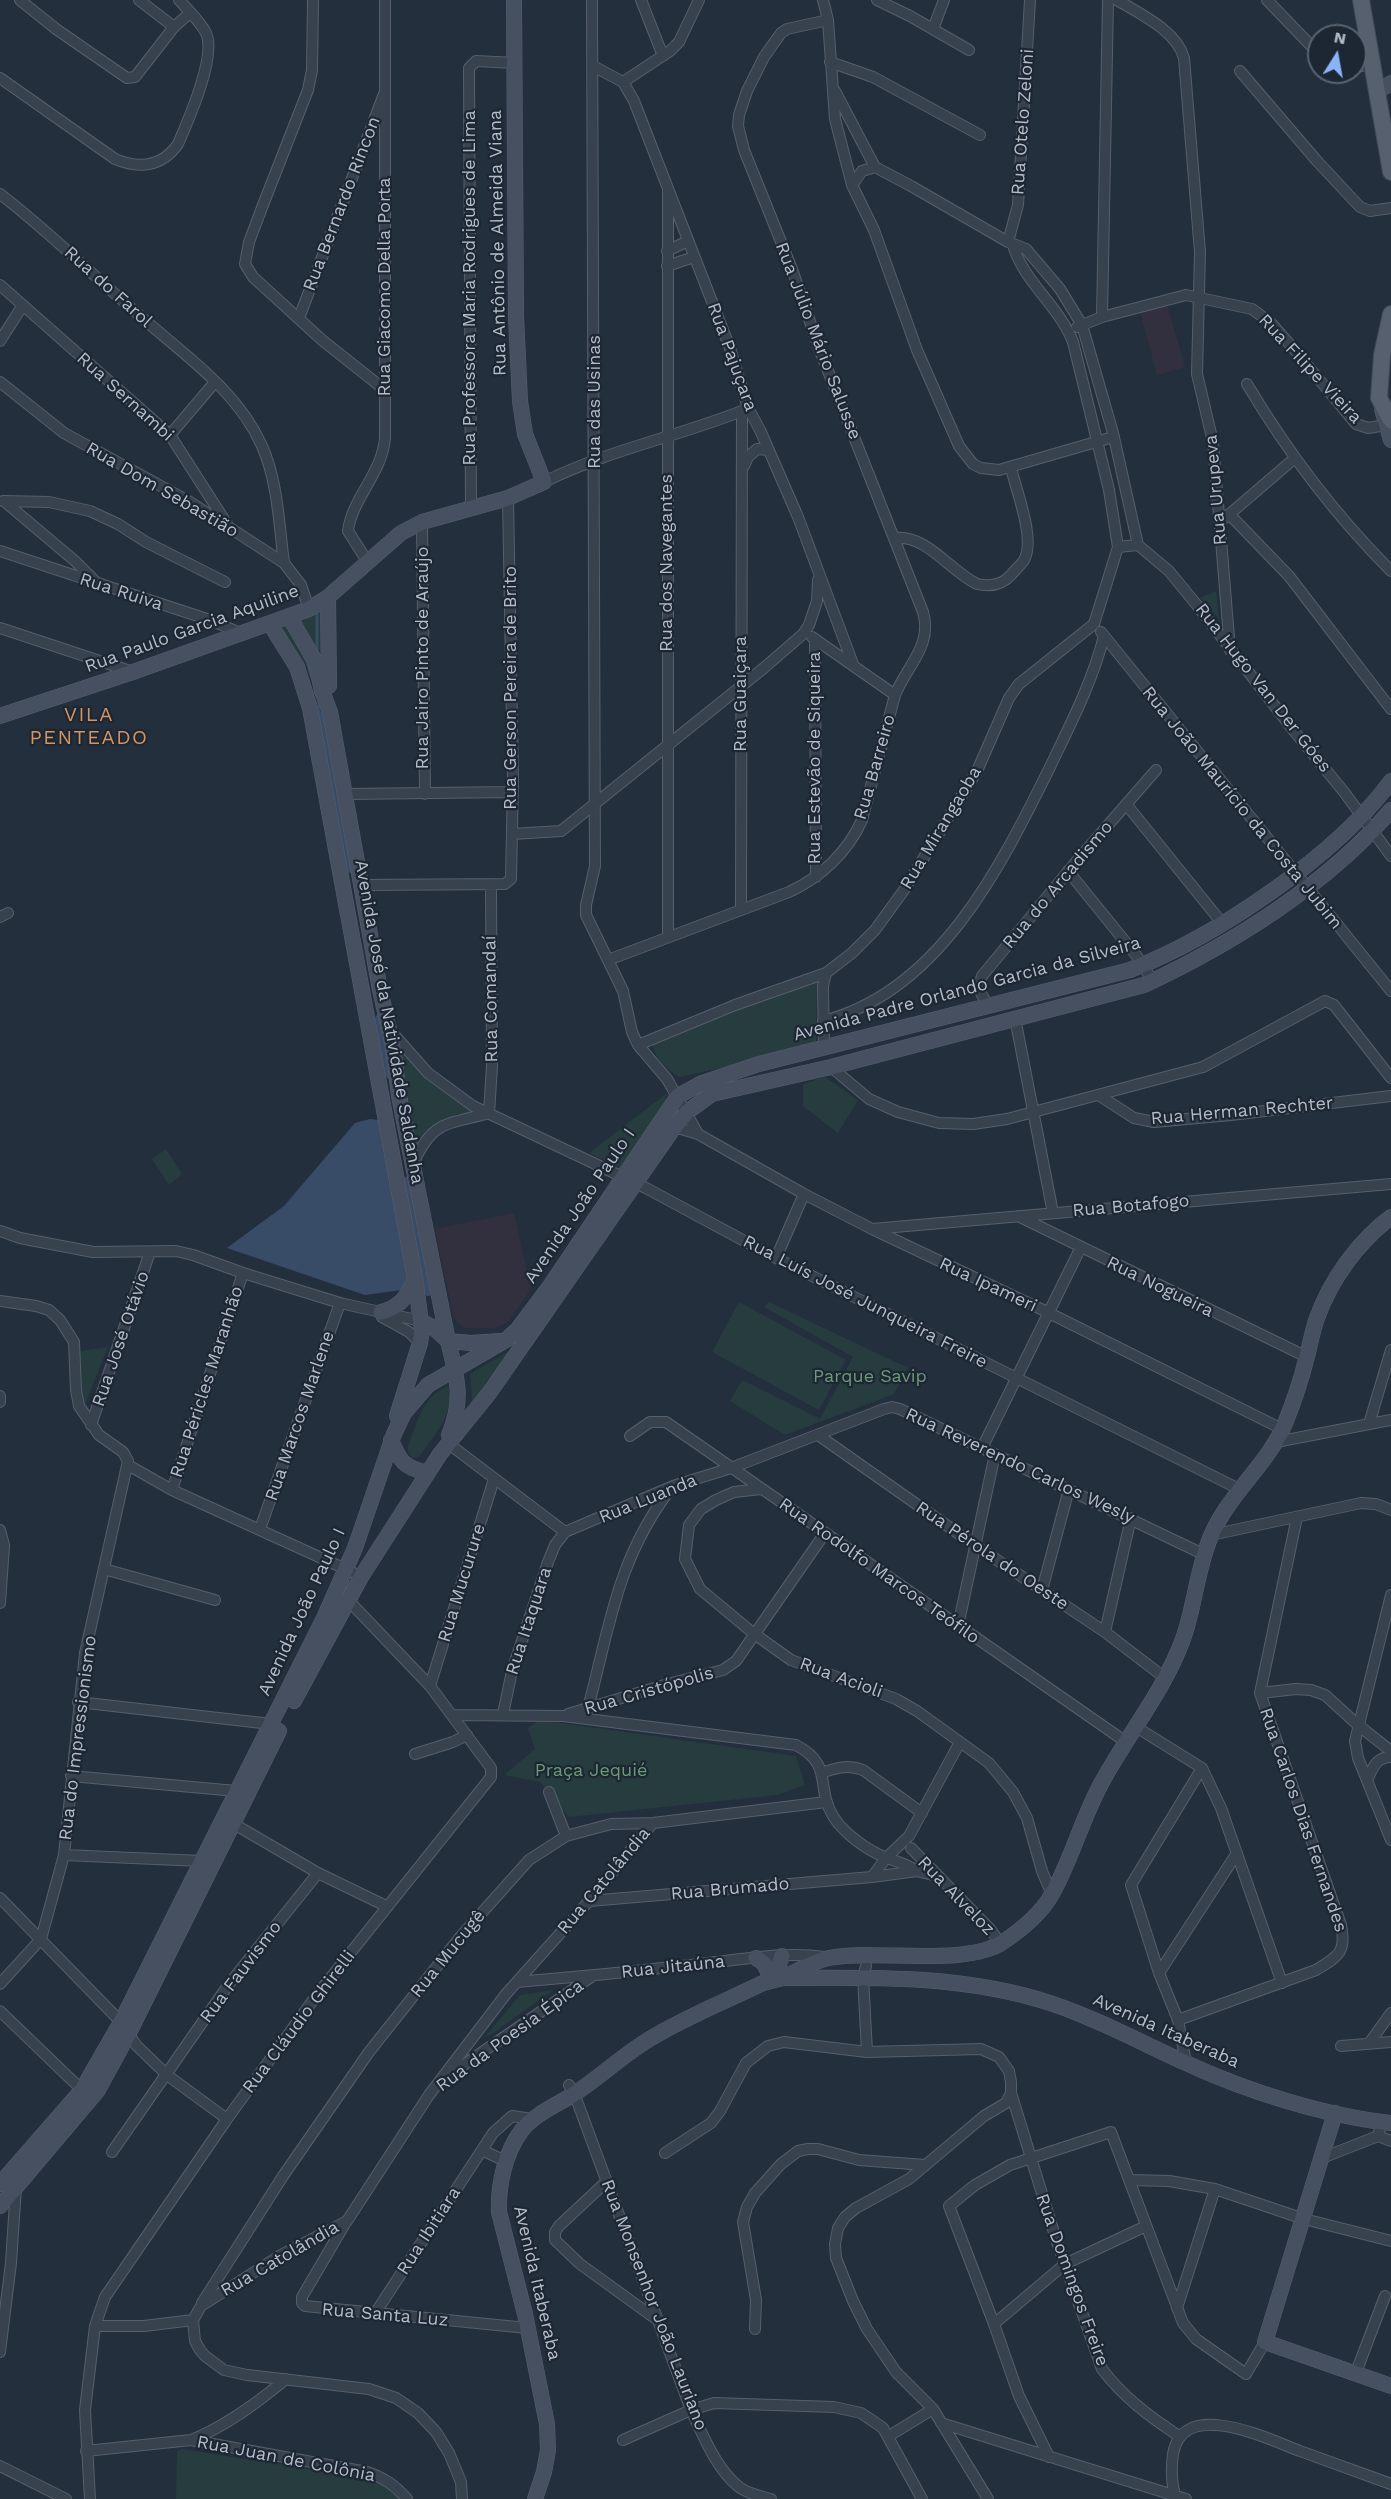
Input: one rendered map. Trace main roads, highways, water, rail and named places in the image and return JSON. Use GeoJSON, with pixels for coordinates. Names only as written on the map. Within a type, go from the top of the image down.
{"type":"FeatureCollection","features":[{"type":"Feature","properties":{"kind":"main road","name":"Rua Antônio de Almeida Viana"},"geometry":{"type":"LineString","coordinates":[[514,0],[516,316],[520,401],[525,434],[544,482]]}},
{"type":"Feature","properties":{"kind":"main road"},"geometry":{"type":"LineString","coordinates":[[1361,0],[1373,64],[1384,87],[1391,172]]}},
{"type":"Feature","properties":{"kind":"main road"},"geometry":{"type":"LineString","coordinates":[[1389,428],[1380,379],[1382,355],[1391,314]]}},
{"type":"Feature","properties":{"kind":"main road","name":"Rua Paulo Garcia Aquiline"},"geometry":{"type":"LineString","coordinates":[[4,711],[133,672],[309,609],[328,597],[401,533],[422,522],[508,498],[544,482]]}},
{"type":"Feature","properties":{"kind":"main road"},"geometry":{"type":"LineString","coordinates":[[328,597],[327,650],[330,712]]}},
{"type":"Feature","properties":{"kind":"main road","name":"Avenida José da Natividade Saldanha"},"geometry":{"type":"LineString","coordinates":[[289,616],[316,663],[330,712],[412,1164],[455,1369],[459,1406],[444,1449]]}},
{"type":"Feature","properties":{"kind":"main road","name":"Avenida José da Natividade Saldanha"},"geometry":{"type":"LineString","coordinates":[[270,624],[297,667],[310,708],[416,1282],[421,1321],[420,1343],[399,1408],[393,1437]]}},
{"type":"Feature","properties":{"kind":"main road","name":"Avenida Padre Orlando Garcia da Silveira"},"geometry":{"type":"LineString","coordinates":[[678,1096],[702,1083],[759,1064],[1143,965],[1186,945],[1295,873],[1348,830],[1391,781]]}},
{"type":"Feature","properties":{"kind":"main road","name":"Avenida João Paulo I"},"geometry":{"type":"LineString","coordinates":[[0,2206],[98,2090],[201,1861],[346,1569],[393,1437],[416,1397],[428,1385],[506,1340],[518,1330],[630,1180],[687,1112],[712,1094],[831,1067],[1153,981],[1215,950],[1306,887],[1352,852],[1391,810]]}},
{"type":"Feature","properties":{"kind":"main road","name":"Avenida João Paulo I"},"geometry":{"type":"LineString","coordinates":[[0,2184],[82,2090],[125,2028],[234,1824],[284,1720],[361,1577],[427,1473],[490,1392],[630,1180],[656,1129],[678,1096]]}},
{"type":"Feature","properties":{"kind":"main road"},"geometry":{"type":"LineString","coordinates":[[868,1966],[922,1955],[977,1953],[1001,1944],[1041,1910],[1052,1895],[1084,1817],[1102,1782],[1165,1678],[1183,1638],[1211,1535],[1279,1436],[1307,1357],[1316,1320],[1334,1284],[1363,1241],[1391,1216]]}},
{"type":"Feature","properties":{"kind":"main road"},"geometry":{"type":"LineString","coordinates":[[416,1282],[427,1305],[433,1306],[440,1299]]}},
{"type":"Feature","properties":{"kind":"main road"},"geometry":{"type":"LineString","coordinates":[[381,1312],[402,1303],[416,1282]]}},
{"type":"Feature","properties":{"kind":"main road"},"geometry":{"type":"LineString","coordinates":[[421,1321],[434,1328],[448,1341],[471,1343],[506,1340]]}},
{"type":"Feature","properties":{"kind":"main road"},"geometry":{"type":"LineString","coordinates":[[393,1437],[402,1463],[427,1473]]}},
{"type":"Feature","properties":{"kind":"main road"},"geometry":{"type":"LineString","coordinates":[[868,1966],[894,1963],[922,1955]]}},
{"type":"Feature","properties":{"kind":"main road"},"geometry":{"type":"LineString","coordinates":[[775,1980],[782,1956]]}},
{"type":"Feature","properties":{"kind":"main road"},"geometry":{"type":"LineString","coordinates":[[756,1958],[763,1962],[775,1980]]}},
{"type":"Feature","properties":{"kind":"main road","name":"Avenida Itaberaba"},"geometry":{"type":"LineString","coordinates":[[535,2499],[548,2450],[547,2424],[499,2212],[498,2195],[507,2162],[520,2132],[532,2119],[572,2090],[607,2071],[650,2038],[811,1964],[830,1958],[923,1978],[988,1988],[1050,2003],[1111,2026],[1186,2063],[1251,2089],[1384,2127]]}},
{"type":"Feature","properties":{"kind":"main road","name":"Avenida Itaberaba"},"geometry":{"type":"LineString","coordinates":[[894,1963],[923,1978]]}},
{"type":"Feature","properties":{"kind":"main road","name":"Avenida Itaberaba"},"geometry":{"type":"LineString","coordinates":[[775,1980],[868,1966]]}},
{"type":"Feature","properties":{"kind":"main road"},"geometry":{"type":"LineString","coordinates":[[60,2137],[78,2109],[83,2095],[82,2090]]}},
{"type":"Feature","properties":{"kind":"main road"},"geometry":{"type":"LineString","coordinates":[[1335,2113],[1265,2342],[1391,2386]]}},
{"type":"Feature","properties":{"kind":"water"},"geometry":{"type":"Polygon","coordinates":[[[370,1119],[378,1120],[382,1128],[409,1289],[365,1295],[227,1248],[284,1206],[355,1123],[370,1119]]]}},
{"type":"Feature","properties":{"kind":"waterway"},"geometry":{"type":"LineString","coordinates":[[317,611],[317,651]]}},
{"type":"Feature","properties":{"kind":"waterway"},"geometry":{"type":"LineString","coordinates":[[308,665],[312,678]]}},
{"type":"Feature","properties":{"kind":"waterway"},"geometry":{"type":"LineString","coordinates":[[319,701],[319,716]]}},
{"type":"Feature","properties":{"kind":"waterway"},"geometry":{"type":"LineString","coordinates":[[319,716],[351,868]]}},
{"type":"Feature","properties":{"kind":"waterway"},"geometry":{"type":"LineString","coordinates":[[380,1019],[390,1074]]}},
{"type":"Feature","properties":{"kind":"waterway"},"geometry":{"type":"LineString","coordinates":[[409,1181],[428,1291]]}},
{"type":"Feature","properties":{"kind":"district","name":"VILA PENTEADO"},"geometry":{"type":"Point","coordinates":[89,726]}},
{"type":"Feature","properties":{"kind":"park label","name":"Parque Savip"},"geometry":{"type":"Point","coordinates":[870,1377]}},
{"type":"Feature","properties":{"kind":"park label","name":"Praça Jequié"},"geometry":{"type":"Point","coordinates":[591,1771]}}]}
